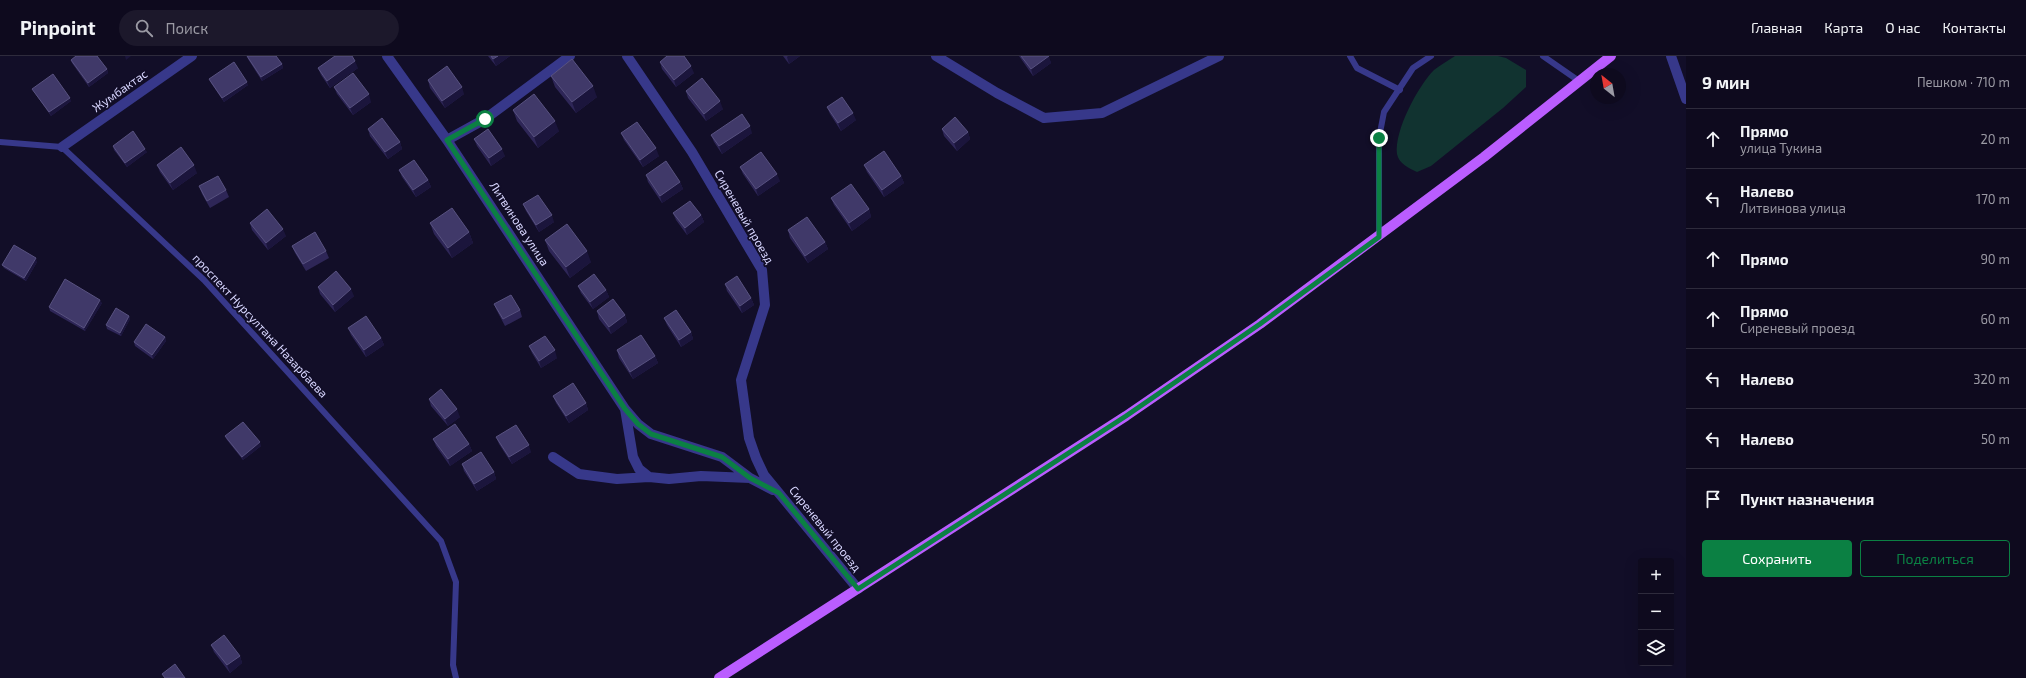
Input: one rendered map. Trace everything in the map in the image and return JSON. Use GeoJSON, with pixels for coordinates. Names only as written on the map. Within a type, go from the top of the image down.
{"type":"FeatureCollection","features":[{"type":"Feature","properties":{"kind":"main road"},"geometry":{"type":"LineString","coordinates":[[719,678],[1126,416],[1260,324],[1379,237],[1484,157],[1611,56]]}},
{"type":"Feature","properties":{"kind":"street","name":"Жумбактас"},"geometry":{"type":"LineString","coordinates":[[62,147],[192,56]]}},
{"type":"Feature","properties":{"kind":"street","name":"Литвинова улица"},"geometry":{"type":"LineString","coordinates":[[387,56],[447,140],[625,409],[638,424],[651,434],[722,457],[750,478],[779,493]]}},
{"type":"Feature","properties":{"kind":"street"},"geometry":{"type":"LineString","coordinates":[[447,140],[485,119],[570,56]]}},
{"type":"Feature","properties":{"kind":"street","name":"Сиреневый проезд"},"geometry":{"type":"LineString","coordinates":[[627,56],[692,152],[762,270],[765,305],[741,380],[749,438],[756,458],[764,475],[858,589]]}},
{"type":"Feature","properties":{"kind":"street"},"geometry":{"type":"LineString","coordinates":[[936,56],[998,93],[1044,118],[1102,113],[1219,56]]}},
{"type":"Feature","properties":{"kind":"street"},"geometry":{"type":"LineString","coordinates":[[1672,56],[1686,99]]}},
{"type":"Feature","properties":{"kind":"street"},"geometry":{"type":"LineString","coordinates":[[625,409],[633,457],[639,469],[649,477]]}},
{"type":"Feature","properties":{"kind":"street"},"geometry":{"type":"LineString","coordinates":[[553,457],[579,474],[617,478],[649,477],[669,479],[701,476],[750,478]]}},
{"type":"Feature","properties":{"kind":"lane"},"geometry":{"type":"LineString","coordinates":[[1350,56],[1357,68],[1400,90]]}},
{"type":"Feature","properties":{"kind":"lane"},"geometry":{"type":"LineString","coordinates":[[1379,237],[1379,138],[1384,112],[1414,68],[1431,56]]}},
{"type":"Feature","properties":{"kind":"lane"},"geometry":{"type":"LineString","coordinates":[[1543,56],[1579,81]]}},
{"type":"Feature","properties":{"kind":"lane"},"geometry":{"type":"LineString","coordinates":[[0,142],[62,147]]}},
{"type":"Feature","properties":{"kind":"lane","name":"проспект Нурсултана Назарбаева"},"geometry":{"type":"LineString","coordinates":[[62,147],[204,280],[441,541],[456,582],[453,665],[456,678]]}},
{"type":"Feature","properties":{"kind":"green space"},"geometry":{"type":"Polygon","coordinates":[[[1455,56],[1498,56],[1506,58],[1526,70],[1526,87],[1503,108],[1431,166],[1417,172],[1405,165],[1398,157],[1397,144],[1399,133],[1408,109],[1428,77],[1436,68],[1455,56]]]}},
{"type":"Feature","properties":{"kind":"building"},"geometry":{"type":"Polygon","coordinates":[[[76,56],[97,56],[107,69],[88,83],[71,60],[76,56]]]}},
{"type":"Feature","properties":{"kind":"building"},"geometry":{"type":"Polygon","coordinates":[[[247,56],[276,56],[282,64],[261,77],[247,56]]]}},
{"type":"Feature","properties":{"kind":"building"},"geometry":{"type":"Polygon","coordinates":[[[335,56],[352,56],[355,61],[327,81],[318,68],[335,56]]]}},
{"type":"Feature","properties":{"kind":"building"},"geometry":{"type":"Polygon","coordinates":[[[491,56],[498,56],[493,59],[491,56]]]}},
{"type":"Feature","properties":{"kind":"building"},"geometry":{"type":"Polygon","coordinates":[[[667,56],[684,56],[691,66],[674,80],[660,62],[667,56]]]}},
{"type":"Feature","properties":{"kind":"building"},"geometry":{"type":"Polygon","coordinates":[[[1021,56],[1049,56],[1031,69],[1021,56]]]}},
{"type":"Feature","properties":{"kind":"building"},"geometry":{"type":"Polygon","coordinates":[[[572,59],[593,86],[572,102],[551,76],[572,59]]]}},
{"type":"Feature","properties":{"kind":"building"},"geometry":{"type":"Polygon","coordinates":[[[234,62],[247,82],[222,98],[209,79],[234,62]]]}},
{"type":"Feature","properties":{"kind":"building"},"geometry":{"type":"Polygon","coordinates":[[[447,66],[462,87],[442,101],[428,80],[447,66]]]}},
{"type":"Feature","properties":{"kind":"building"},"geometry":{"type":"Polygon","coordinates":[[[353,73],[369,94],[350,108],[334,87],[353,73]]]}},
{"type":"Feature","properties":{"kind":"building"},"geometry":{"type":"Polygon","coordinates":[[[53,74],[70,98],[49,112],[32,89],[53,74]]]}},
{"type":"Feature","properties":{"kind":"building"},"geometry":{"type":"Polygon","coordinates":[[[702,78],[720,101],[704,114],[686,91],[702,78]]]}},
{"type":"Feature","properties":{"kind":"building"},"geometry":{"type":"Polygon","coordinates":[[[534,94],[555,121],[534,137],[513,110],[534,94]]]}},
{"type":"Feature","properties":{"kind":"building"},"geometry":{"type":"Polygon","coordinates":[[[842,97],[853,113],[838,123],[827,107],[842,97]]]}},
{"type":"Feature","properties":{"kind":"building"},"geometry":{"type":"Polygon","coordinates":[[[742,114],[750,126],[719,146],[711,135],[742,114]]]}},
{"type":"Feature","properties":{"kind":"building"},"geometry":{"type":"Polygon","coordinates":[[[955,117],[968,132],[954,143],[942,129],[955,117]]]}},
{"type":"Feature","properties":{"kind":"building"},"geometry":{"type":"Polygon","coordinates":[[[382,118],[400,142],[385,152],[368,129],[382,118]]]}},
{"type":"Feature","properties":{"kind":"building"},"geometry":{"type":"Polygon","coordinates":[[[637,122],[656,148],[640,160],[621,133],[637,122]]]}},
{"type":"Feature","properties":{"kind":"building"},"geometry":{"type":"Polygon","coordinates":[[[488,129],[502,149],[489,158],[474,139],[488,129]]]}},
{"type":"Feature","properties":{"kind":"building"},"geometry":{"type":"Polygon","coordinates":[[[133,131],[145,149],[125,163],[113,146],[133,131]]]}},
{"type":"Feature","properties":{"kind":"building"},"geometry":{"type":"Polygon","coordinates":[[[181,147],[194,165],[170,183],[157,165],[181,147]]]}},
{"type":"Feature","properties":{"kind":"building"},"geometry":{"type":"Polygon","coordinates":[[[884,151],[901,176],[882,190],[864,165],[884,151]]]}},
{"type":"Feature","properties":{"kind":"building"},"geometry":{"type":"Polygon","coordinates":[[[761,152],[777,174],[756,189],[740,167],[761,152]]]}},
{"type":"Feature","properties":{"kind":"building"},"geometry":{"type":"Polygon","coordinates":[[[414,160],[428,180],[413,190],[399,170],[414,160]]]}},
{"type":"Feature","properties":{"kind":"building"},"geometry":{"type":"Polygon","coordinates":[[[666,161],[680,182],[660,196],[646,175],[666,161]]]}},
{"type":"Feature","properties":{"kind":"building"},"geometry":{"type":"Polygon","coordinates":[[[218,176],[226,190],[207,201],[199,186],[218,176]]]}},
{"type":"Feature","properties":{"kind":"building"},"geometry":{"type":"Polygon","coordinates":[[[851,184],[869,209],[849,223],[831,198],[851,184]]]}},
{"type":"Feature","properties":{"kind":"building"},"geometry":{"type":"Polygon","coordinates":[[[538,195],[552,215],[536,225],[523,204],[538,195]]]}},
{"type":"Feature","properties":{"kind":"building"},"geometry":{"type":"Polygon","coordinates":[[[690,201],[701,215],[685,228],[673,213],[690,201]]]}},
{"type":"Feature","properties":{"kind":"building"},"geometry":{"type":"Polygon","coordinates":[[[452,208],[469,232],[448,248],[430,223],[452,208]]]}},
{"type":"Feature","properties":{"kind":"building"},"geometry":{"type":"Polygon","coordinates":[[[267,209],[283,229],[266,243],[250,223],[267,209]]]}},
{"type":"Feature","properties":{"kind":"building"},"geometry":{"type":"Polygon","coordinates":[[[807,217],[825,242],[805,256],[788,230],[807,217]]]}},
{"type":"Feature","properties":{"kind":"building"},"geometry":{"type":"Polygon","coordinates":[[[567,224],[587,251],[566,267],[545,240],[567,224]]]}},
{"type":"Feature","properties":{"kind":"building"},"geometry":{"type":"Polygon","coordinates":[[[315,232],[326,251],[303,264],[292,246],[315,232]]]}},
{"type":"Feature","properties":{"kind":"building"},"geometry":{"type":"Polygon","coordinates":[[[14,245],[36,258],[24,278],[2,265],[14,245]]]}},
{"type":"Feature","properties":{"kind":"building"},"geometry":{"type":"Polygon","coordinates":[[[336,271],[351,289],[333,305],[318,287],[336,271]]]}},
{"type":"Feature","properties":{"kind":"building"},"geometry":{"type":"Polygon","coordinates":[[[594,274],[606,290],[590,302],[578,286],[594,274]]]}},
{"type":"Feature","properties":{"kind":"building"},"geometry":{"type":"Polygon","coordinates":[[[737,276],[751,298],[740,306],[725,284],[737,276]]]}},
{"type":"Feature","properties":{"kind":"building"},"geometry":{"type":"Polygon","coordinates":[[[65,279],[100,300],[84,328],[49,307],[65,279]]]}},
{"type":"Feature","properties":{"kind":"building"},"geometry":{"type":"Polygon","coordinates":[[[511,295],[520,310],[503,319],[494,304],[511,295]]]}},
{"type":"Feature","properties":{"kind":"building"},"geometry":{"type":"Polygon","coordinates":[[[613,299],[625,315],[609,327],[597,311],[613,299]]]}},
{"type":"Feature","properties":{"kind":"building"},"geometry":{"type":"Polygon","coordinates":[[[116,308],[129,316],[120,333],[106,325],[116,308]]]}},
{"type":"Feature","properties":{"kind":"building"},"geometry":{"type":"Polygon","coordinates":[[[676,310],[691,332],[679,340],[664,318],[676,310]]]}},
{"type":"Feature","properties":{"kind":"building"},"geometry":{"type":"Polygon","coordinates":[[[366,316],[381,338],[364,350],[348,328],[366,316]]]}},
{"type":"Feature","properties":{"kind":"building"},"geometry":{"type":"Polygon","coordinates":[[[146,324],[165,337],[152,355],[134,342],[146,324]]]}},
{"type":"Feature","properties":{"kind":"building"},"geometry":{"type":"Polygon","coordinates":[[[641,335],[655,356],[630,372],[617,350],[641,335]]]}},
{"type":"Feature","properties":{"kind":"building"},"geometry":{"type":"Polygon","coordinates":[[[545,336],[555,350],[539,361],[529,346],[545,336]]]}},
{"type":"Feature","properties":{"kind":"building"},"geometry":{"type":"Polygon","coordinates":[[[573,383],[586,403],[566,416],[553,396],[573,383]]]}},
{"type":"Feature","properties":{"kind":"building"},"geometry":{"type":"Polygon","coordinates":[[[441,389],[457,409],[445,419],[429,399],[441,389]]]}},
{"type":"Feature","properties":{"kind":"building"},"geometry":{"type":"Polygon","coordinates":[[[243,422],[260,442],[242,457],[225,436],[243,422]]]}},
{"type":"Feature","properties":{"kind":"building"},"geometry":{"type":"Polygon","coordinates":[[[455,424],[469,444],[448,459],[433,439],[455,424]]]}},
{"type":"Feature","properties":{"kind":"building"},"geometry":{"type":"Polygon","coordinates":[[[516,425],[529,445],[509,457],[496,437],[516,425]]]}},
{"type":"Feature","properties":{"kind":"building"},"geometry":{"type":"Polygon","coordinates":[[[481,452],[494,472],[474,484],[462,464],[481,452]]]}},
{"type":"Feature","properties":{"kind":"building"},"geometry":{"type":"Polygon","coordinates":[[[224,635],[240,656],[227,665],[211,645],[224,635]]]}},
{"type":"Feature","properties":{"kind":"building"},"geometry":{"type":"Polygon","coordinates":[[[175,664],[185,678],[165,678],[162,674],[175,664]]]}},
{"type":"Feature","properties":{"kind":"route"},"geometry":{"type":"LineString","coordinates":[[485,119],[447,140],[625,409],[638,424],[651,434],[722,457],[750,478],[779,493],[858,589],[1126,416],[1260,324],[1379,237],[1379,138]]}}]}
